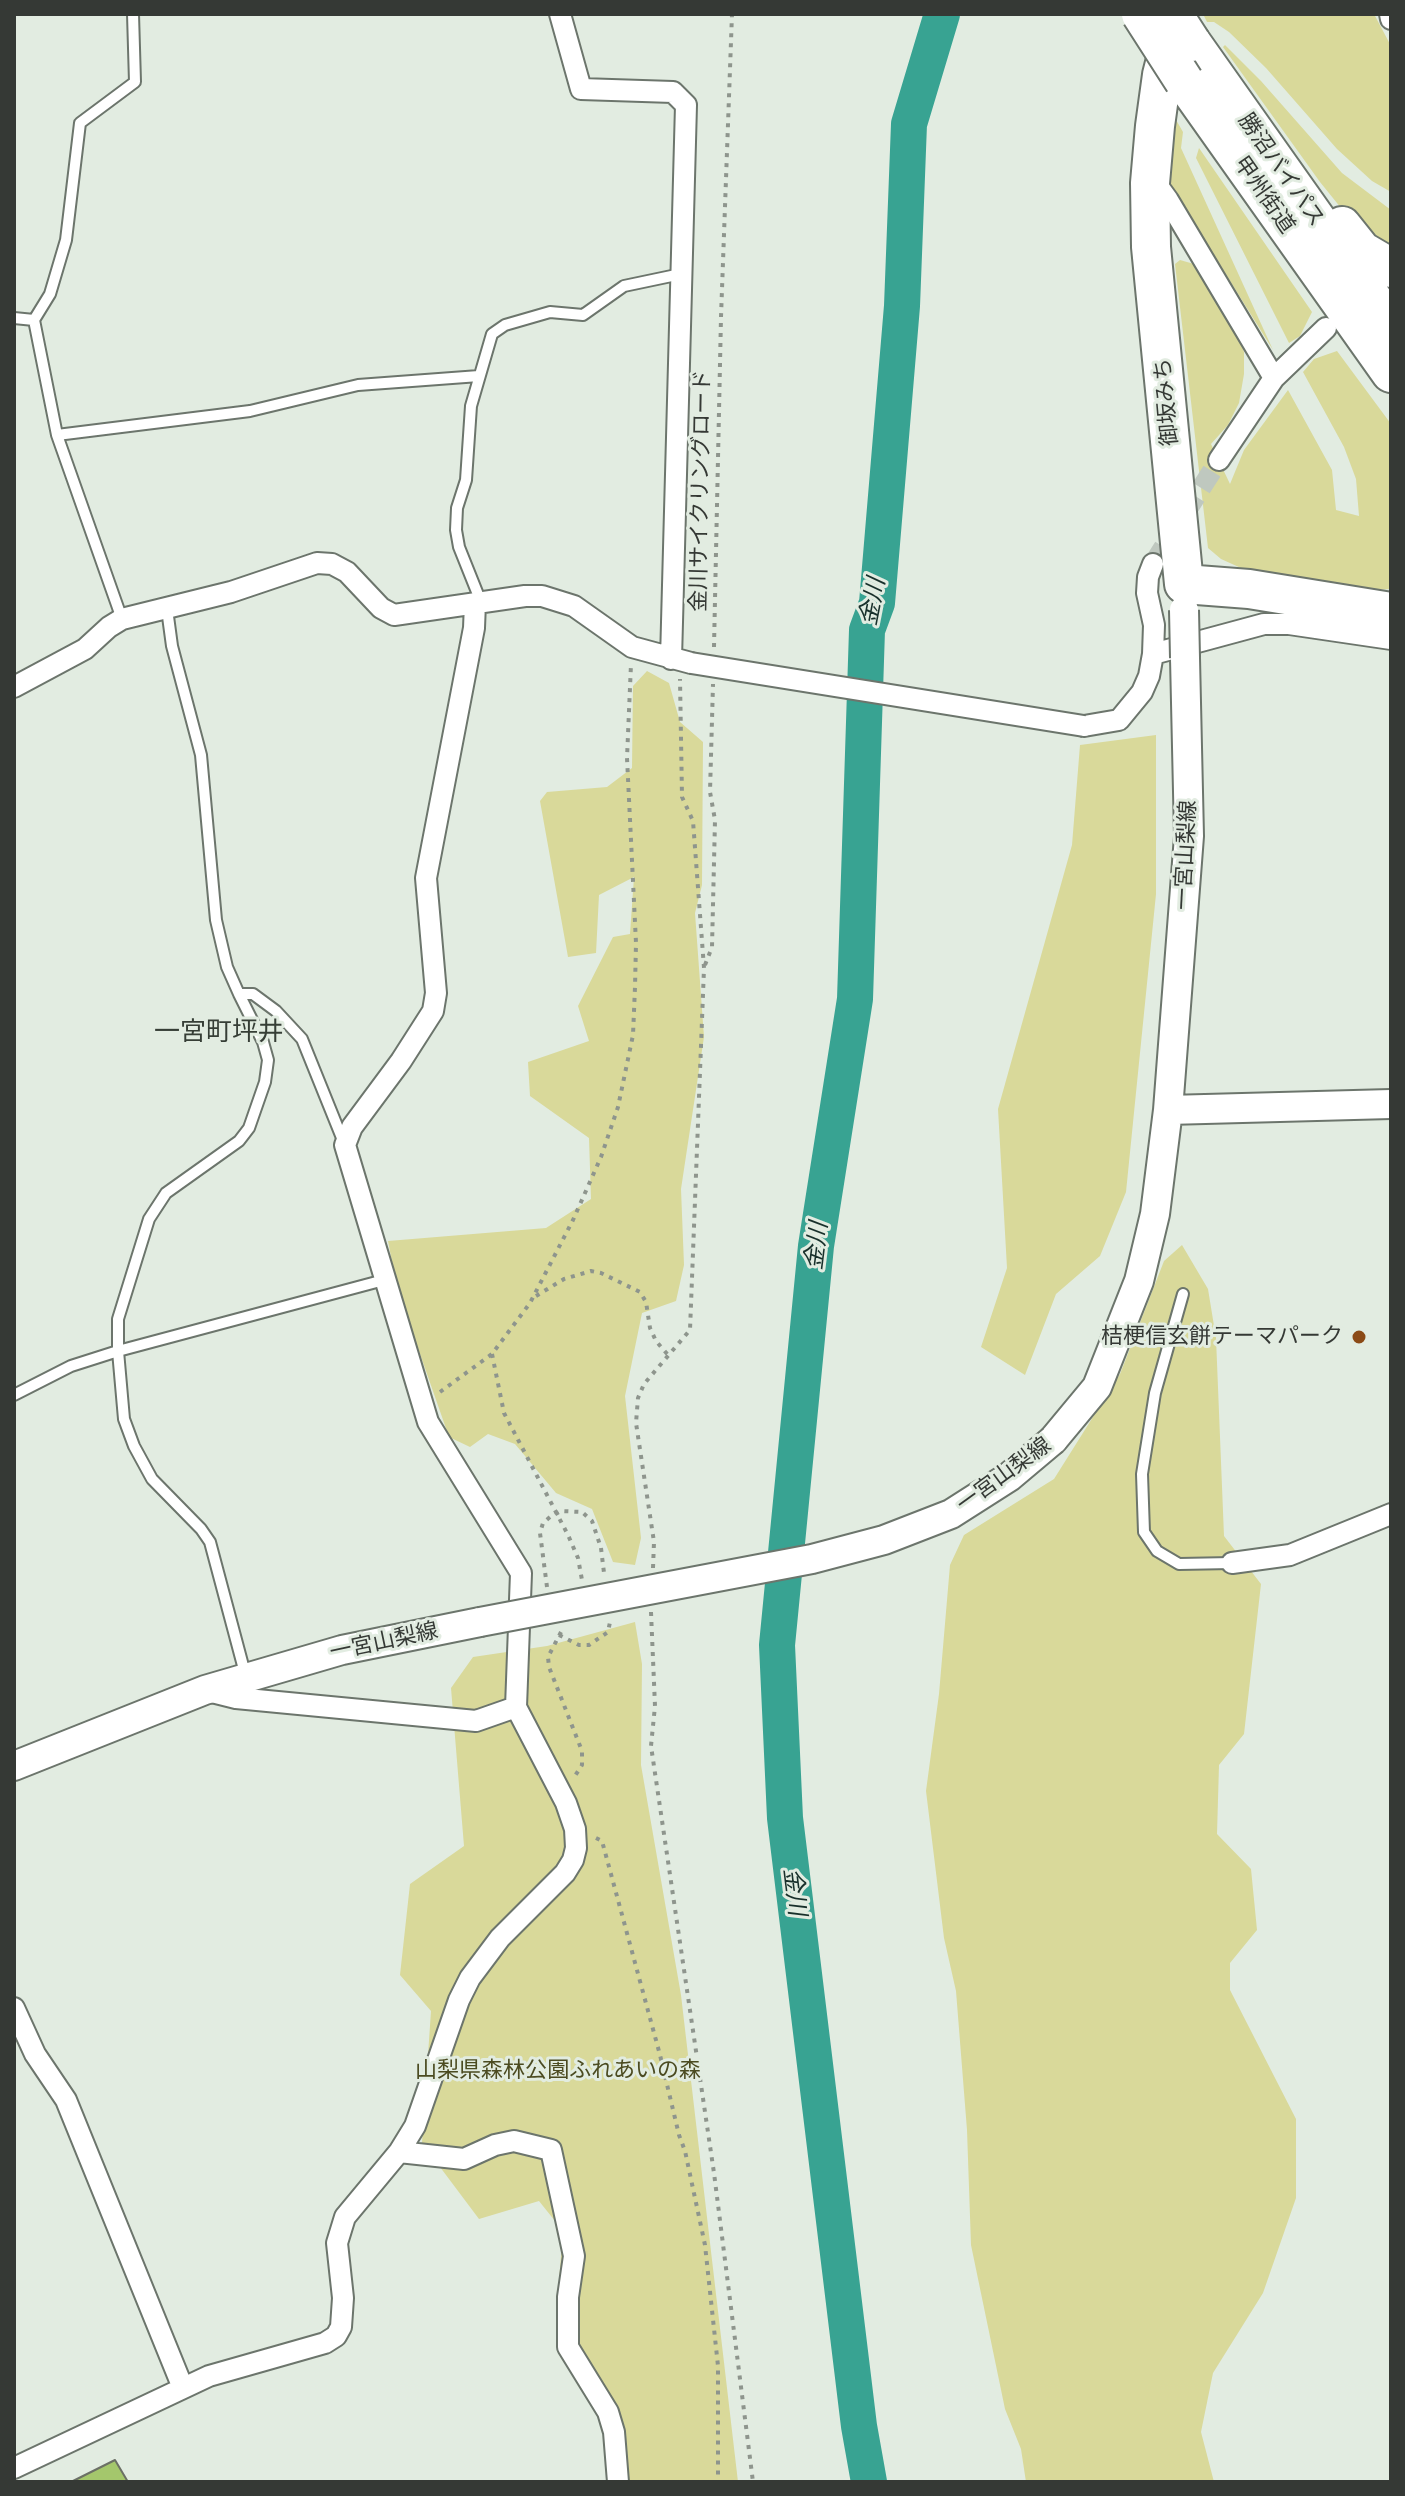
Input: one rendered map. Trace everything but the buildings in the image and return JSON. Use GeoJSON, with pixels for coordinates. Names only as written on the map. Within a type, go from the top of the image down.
{"type":"FeatureCollection","features":[{"type":"Feature","properties":{"kind":"highway","name":"甲州街道"},"geometry":{"type":"LineString","coordinates":[[1141,14],[1187,45],[1390,372]]}},
{"type":"Feature","properties":{"kind":"highway","name":"御坂みち"},"geometry":{"type":"LineString","coordinates":[[1174,586],[1151,247],[1150,183],[1162,75],[1187,45]]}},
{"type":"Feature","properties":{"kind":"highway"},"geometry":{"type":"LineString","coordinates":[[1187,45],[1242,98],[1362,251],[1391,268]]}},
{"type":"Feature","properties":{"kind":"highway","name":"勝沼バイパス"},"geometry":{"type":"LineString","coordinates":[[1187,45],[1391,325]]}},
{"type":"Feature","properties":{"kind":"highway"},"geometry":{"type":"LineString","coordinates":[[1174,586],[1249,589],[1391,612]]}},
{"type":"Feature","properties":{"kind":"highway"},"geometry":{"type":"LineString","coordinates":[[1347,605],[1391,600]]}},
{"type":"Feature","properties":{"kind":"main road","name":"一宮山梨線"},"geometry":{"type":"LineString","coordinates":[[14,1766],[205,1690],[342,1650],[480,1622],[557,1618],[884,1540],[951,1514],[1009,1477],[1053,1440],[1097,1387],[1139,1281],[1155,1214],[1168,1110],[1189,836],[1185,658],[1174,586]]}},
{"type":"Feature","properties":{"kind":"main road"},"geometry":{"type":"LineString","coordinates":[[1168,1110],[1391,1104]]}},
{"type":"Feature","properties":{"kind":"street"},"geometry":{"type":"LineString","coordinates":[[560,14],[581,89],[673,92],[686,105],[681,274],[681,661]]}},
{"type":"Feature","properties":{"kind":"street"},"geometry":{"type":"LineString","coordinates":[[1150,183],[1160,189],[1168,200],[1274,378]]}},
{"type":"Feature","properties":{"kind":"street"},"geometry":{"type":"LineString","coordinates":[[1219,460],[1274,378],[1326,328]]}},
{"type":"Feature","properties":{"kind":"street"},"geometry":{"type":"LineString","coordinates":[[14,687],[85,649],[122,619],[231,592],[317,563],[332,564],[347,572],[381,608],[394,615],[525,596],[558,599],[574,606],[632,647],[681,661],[1084,726],[1119,720],[1129,709],[1149,676],[1153,654],[1154,625],[1147,593],[1148,577],[1174,586]]}},
{"type":"Feature","properties":{"kind":"street"},"geometry":{"type":"LineString","coordinates":[[14,2468],[209,2376],[325,2343],[336,2336],[341,2327],[343,2298],[337,2243],[345,2217],[399,2152],[421,2111],[459,2000],[470,1978],[500,1938],[565,1873],[576,1848],[575,1829],[560,1791],[516,1707],[521,1573],[428,1422],[345,1145],[352,1127],[433,1011],[436,993],[426,878],[478,602]]}},
{"type":"Feature","properties":{"kind":"street"},"geometry":{"type":"LineString","coordinates":[[1153,654],[1264,624],[1289,624],[1391,639]]}},
{"type":"Feature","properties":{"kind":"street"},"geometry":{"type":"LineString","coordinates":[[1232,1563],[1290,1555],[1391,1514]]}},
{"type":"Feature","properties":{"kind":"street"},"geometry":{"type":"LineString","coordinates":[[205,1690],[236,1698],[476,1721],[516,1707]]}},
{"type":"Feature","properties":{"kind":"street"},"geometry":{"type":"LineString","coordinates":[[14,2008],[35,2054],[66,2100],[183,2388]]}},
{"type":"Feature","properties":{"kind":"street"},"geometry":{"type":"LineString","coordinates":[[399,2152],[464,2159],[495,2145],[514,2141],[551,2150],[574,2256],[566,2328],[568,2347],[608,2412],[614,2432],[618,2482]]}},
{"type":"Feature","properties":{"kind":"lane"},"geometry":{"type":"LineString","coordinates":[[122,619],[57,435],[34,320],[50,294],[66,240],[80,123],[135,82],[133,14]]}},
{"type":"Feature","properties":{"kind":"lane"},"geometry":{"type":"LineString","coordinates":[[478,602],[459,547],[457,508],[466,480],[471,406],[492,334],[505,325],[550,312],[583,315],[624,286],[681,274]]}},
{"type":"Feature","properties":{"kind":"lane"},"geometry":{"type":"LineString","coordinates":[[14,318],[34,320]]}},
{"type":"Feature","properties":{"kind":"lane"},"geometry":{"type":"LineString","coordinates":[[57,435],[250,411],[358,385],[479,376]]}},
{"type":"Feature","properties":{"kind":"lane"},"geometry":{"type":"LineString","coordinates":[[167,609],[172,646],[201,755],[216,920],[227,967],[263,1042],[268,1060],[265,1082],[249,1128],[239,1141],[166,1193],[149,1219],[118,1319],[118,1351],[124,1419],[134,1446],[152,1479],[210,1542],[246,1678]]}},
{"type":"Feature","properties":{"kind":"lane"},"geometry":{"type":"LineString","coordinates":[[239,994],[253,994],[276,1011],[302,1039],[345,1145]]}},
{"type":"Feature","properties":{"kind":"lane"},"geometry":{"type":"LineString","coordinates":[[14,1395],[71,1366],[118,1351],[384,1280]]}},
{"type":"Feature","properties":{"kind":"lane"},"geometry":{"type":"LineString","coordinates":[[1183,1294],[1153,1406],[1142,1474],[1144,1532],[1157,1551],[1179,1564],[1232,1563]]}},
{"type":"Feature","properties":{"kind":"path","name":"金川サイクリングロード"},"geometry":{"type":"LineString","coordinates":[[713,650],[732,14]]}},
{"type":"Feature","properties":{"kind":"path"},"geometry":{"type":"LineString","coordinates":[[422,1405],[492,1354],[533,1297],[573,1220],[601,1157],[618,1107],[633,1035],[636,943],[627,758],[632,647]]}},
{"type":"Feature","properties":{"kind":"path"},"geometry":{"type":"LineString","coordinates":[[704,968],[712,947],[715,820],[710,792],[713,681]]}},
{"type":"Feature","properties":{"kind":"path"},"geometry":{"type":"LineString","coordinates":[[533,1297],[564,1279],[591,1271],[601,1273],[640,1292],[646,1302],[650,1328],[668,1355]]}},
{"type":"Feature","properties":{"kind":"path"},"geometry":{"type":"LineString","coordinates":[[492,1354],[504,1413],[568,1535],[578,1558],[581,1588]]}},
{"type":"Feature","properties":{"kind":"path"},"geometry":{"type":"LineString","coordinates":[[560,1791],[577,1776],[582,1765],[582,1751],[549,1667],[548,1657],[557,1618],[540,1533],[543,1523],[561,1511],[582,1512],[592,1521],[601,1548]]}},
{"type":"Feature","properties":{"kind":"path"},"geometry":{"type":"LineString","coordinates":[[575,1829],[602,1841],[685,2151],[705,2245],[718,2366],[718,2482]]}},
{"type":"Feature","properties":{"kind":"green space"},"geometry":{"type":"Polygon","coordinates":[[[1203,14],[1374,14],[1391,46],[1391,192],[1372,181],[1337,149],[1266,68],[1229,32],[1214,22],[1207,22],[1203,14]]]}},
{"type":"Feature","properties":{"kind":"green space"},"geometry":{"type":"Polygon","coordinates":[[[1225,45],[1342,173],[1391,210],[1391,255],[1358,229],[1320,182],[1223,47],[1225,45]]]}},
{"type":"Feature","properties":{"kind":"green space"},"geometry":{"type":"Polygon","coordinates":[[[1168,106],[1183,132],[1181,148],[1273,350],[1164,175],[1168,106]]]}},
{"type":"Feature","properties":{"kind":"green space"},"geometry":{"type":"Polygon","coordinates":[[[1199,148],[1312,312],[1300,336],[1289,343],[1196,158],[1199,148]]]}},
{"type":"Feature","properties":{"kind":"green space"},"geometry":{"type":"Polygon","coordinates":[[[1180,260],[1194,264],[1235,327],[1244,352],[1239,403],[1228,425],[1211,444],[1230,484],[1244,450],[1288,390],[1332,470],[1336,510],[1359,516],[1356,479],[1344,447],[1303,372],[1314,359],[1337,351],[1391,424],[1391,589],[1372,590],[1241,568],[1221,559],[1208,548],[1175,264],[1180,260]]]}},
{"type":"Feature","properties":{"kind":"green space"},"geometry":{"type":"Polygon","coordinates":[[[647,671],[669,683],[680,722],[703,742],[702,885],[695,913],[704,1037],[681,1189],[684,1265],[676,1301],[642,1313],[625,1396],[641,1538],[635,1565],[613,1562],[592,1509],[556,1493],[515,1444],[488,1434],[470,1447],[449,1437],[397,1288],[388,1241],[546,1228],[591,1199],[589,1138],[530,1096],[528,1062],[589,1041],[578,1006],[613,937],[630,934],[634,877],[599,895],[596,953],[568,957],[540,801],[547,792],[607,787],[632,768],[633,686],[647,671]]]}},
{"type":"Feature","properties":{"kind":"green space"},"geometry":{"type":"Polygon","coordinates":[[[1156,735],[1156,894],[1126,1192],[1100,1256],[1056,1294],[1025,1375],[981,1347],[1007,1268],[998,1109],[1072,845],[1080,745],[1156,735]]]}},
{"type":"Feature","properties":{"kind":"green space"},"geometry":{"type":"Polygon","coordinates":[[[1182,1245],[1208,1289],[1216,1338],[1224,1536],[1261,1584],[1244,1734],[1219,1765],[1217,1834],[1251,1869],[1257,1930],[1230,1963],[1230,1990],[1296,2119],[1296,2198],[1263,2293],[1213,2373],[1201,2432],[1214,2482],[1026,2482],[1021,2449],[1005,2409],[971,2245],[967,2130],[956,1991],[944,1938],[926,1791],[939,1694],[950,1565],[964,1535],[1054,1479],[1120,1374],[1164,1261],[1182,1245]]]}},
{"type":"Feature","properties":{"kind":"green space","name":"山梨県森林公園ふれあいの森"},"geometry":{"type":"Polygon","coordinates":[[[635,1622],[642,1664],[641,1765],[681,1995],[738,2482],[618,2482],[601,2413],[556,2318],[563,2231],[539,2201],[479,2219],[422,2143],[431,2011],[400,1975],[410,1884],[464,1846],[451,1688],[473,1657],[547,1646],[635,1622]]]}},
{"type":"Feature","properties":{"kind":"waterway","name":"金川"},"geometry":{"type":"LineString","coordinates":[[869,2482],[859,2426],[785,1818],[777,1645],[816,1246],[855,999],[867,630],[877,603],[902,306],[909,124],[942,14]]}},
{"type":"Feature","properties":{"kind":"tunnel"},"geometry":{"type":"LineString","coordinates":[[1153,564],[1219,460]]}},
{"type":"Feature","properties":{"kind":"place","name":"桔梗信玄餅テーマパーク"},"geometry":{"type":"Point","coordinates":[1359,1337]}},
{"type":"Feature","properties":{"kind":"district","name":"一宮町坪井"},"geometry":{"type":"Point","coordinates":[219,1033]}}]}
